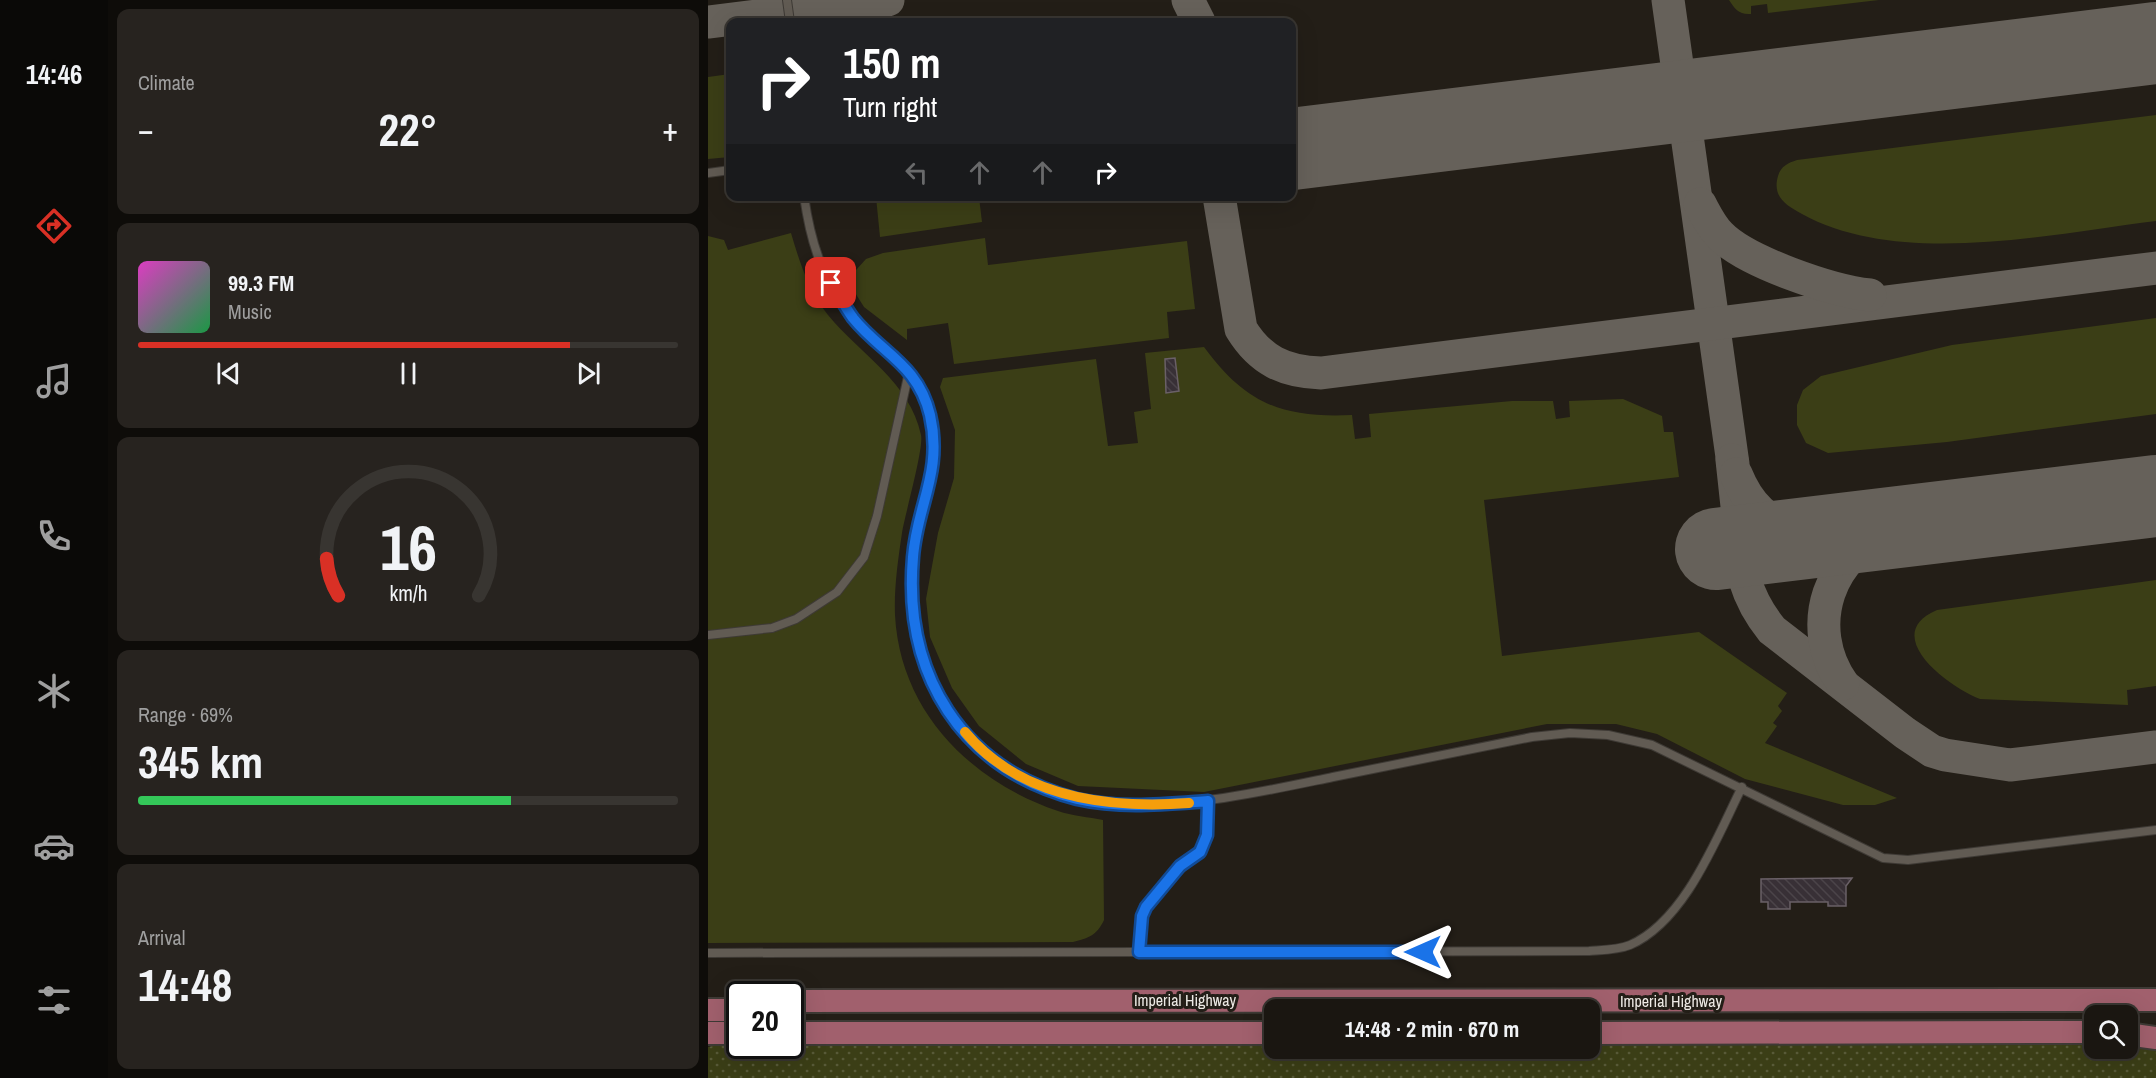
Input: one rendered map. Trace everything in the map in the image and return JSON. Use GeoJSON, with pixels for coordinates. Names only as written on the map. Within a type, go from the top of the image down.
{"type":"FeatureCollection","features":[{"type":"Feature","properties":{"kind":"main road","name":"Imperial Highway"},"geometry":{"type":"LineString","coordinates":[[804,1001],[2156,1000]]}},
{"type":"Feature","properties":{"kind":"main road"},"geometry":{"type":"LineString","coordinates":[[708,1002],[726,1001]]}},
{"type":"Feature","properties":{"kind":"main road"},"geometry":{"type":"LineString","coordinates":[[708,1010],[726,1010]]}},
{"type":"Feature","properties":{"kind":"main road","name":"Imperial Highway"},"geometry":{"type":"LineString","coordinates":[[1600,1033],[2084,1032]]}},
{"type":"Feature","properties":{"kind":"main road"},"geometry":{"type":"LineString","coordinates":[[2138,1033],[2156,1032]]}},
{"type":"Feature","properties":{"kind":"main road"},"geometry":{"type":"LineString","coordinates":[[708,1033],[726,1033]]}},
{"type":"Feature","properties":{"kind":"main road","name":"Imperial Highway"},"geometry":{"type":"LineString","coordinates":[[804,1033],[1264,1033]]}},
{"type":"Feature","properties":{"kind":"main road"},"geometry":{"type":"LineString","coordinates":[[2138,1035],[2156,1038]]}},
{"type":"Feature","properties":{"kind":"lane"},"geometry":{"type":"LineString","coordinates":[[787,0],[789,18]]}},
{"type":"Feature","properties":{"kind":"lane"},"geometry":{"type":"LineString","coordinates":[[708,173],[726,171]]}},
{"type":"Feature","properties":{"kind":"lane"},"geometry":{"type":"LineString","coordinates":[[805,201],[810,238],[820,265],[853,318],[909,372],[917,383],[930,412],[935,439],[934,466],[913,555],[911,606],[916,636],[930,681],[950,714],[975,744],[1004,767],[1039,786],[1079,799],[1121,804],[1208,801],[1532,737],[1570,733],[1608,735],[1652,746],[1742,787],[1883,858],[1917,859],[2156,830]]}},
{"type":"Feature","properties":{"kind":"lane"},"geometry":{"type":"LineString","coordinates":[[708,634],[772,628],[796,619],[837,592],[864,557],[877,516],[909,372]]}},
{"type":"Feature","properties":{"kind":"lane"},"geometry":{"type":"LineString","coordinates":[[708,953],[1589,951],[1628,946],[1655,930],[1681,904],[1742,787]]}},
{"type":"Feature","properties":{"kind":"lane"},"geometry":{"type":"LineString","coordinates":[[1139,952],[1142,916],[1146,907],[1180,866],[1200,852],[1207,835],[1208,801]]}},
{"type":"Feature","properties":{"kind":"green space"},"geometry":{"type":"Polygon","coordinates":[[[1729,0],[1879,0],[1768,13],[1767,4],[1751,6],[1751,14],[1743,14],[1729,0]]]}},
{"type":"Feature","properties":{"kind":"green space"},"geometry":{"type":"Polygon","coordinates":[[[726,75],[726,157],[708,159],[708,77],[726,75]]]}},
{"type":"Feature","properties":{"kind":"green space"},"geometry":{"type":"Polygon","coordinates":[[[2156,115],[2156,221],[1976,243],[1884,240],[1841,230],[1802,214],[1786,204],[1777,190],[1778,176],[1783,167],[1797,160],[2156,115]]]}},
{"type":"Feature","properties":{"kind":"green space"},"geometry":{"type":"Polygon","coordinates":[[[876,201],[979,201],[982,222],[880,237],[876,201]]]}},
{"type":"Feature","properties":{"kind":"green space"},"geometry":{"type":"Polygon","coordinates":[[[791,233],[805,276],[821,306],[895,384],[915,416],[921,435],[917,467],[902,533],[895,594],[895,615],[900,650],[910,682],[926,711],[945,738],[969,761],[996,781],[1026,798],[1058,811],[1103,820],[1104,920],[1088,937],[1073,942],[708,943],[708,236],[724,240],[728,250],[791,233]]]}},
{"type":"Feature","properties":{"kind":"green space"},"geometry":{"type":"Polygon","coordinates":[[[985,238],[988,265],[1187,241],[1195,309],[1167,312],[1169,338],[954,364],[948,323],[907,329],[907,340],[864,307],[847,280],[866,259],[883,253],[985,238]]]}},
{"type":"Feature","properties":{"kind":"green space"},"geometry":{"type":"Polygon","coordinates":[[[2156,318],[2156,414],[1947,442],[1828,453],[1806,443],[1797,425],[1797,405],[1803,390],[1821,376],[1952,345],[2156,318]]]}},
{"type":"Feature","properties":{"kind":"green space"},"geometry":{"type":"Polygon","coordinates":[[[1204,347],[1235,382],[1268,404],[1305,414],[1352,415],[1355,439],[1371,437],[1369,414],[1512,401],[1553,401],[1556,419],[1570,417],[1569,401],[1623,399],[1662,416],[1664,432],[1673,432],[1679,477],[1484,500],[1502,656],[1699,632],[1787,693],[1778,706],[1782,711],[1773,723],[1777,726],[1765,743],[1897,798],[1875,805],[1843,805],[1745,779],[1657,734],[1616,724],[1547,724],[1204,792],[1078,786],[1026,764],[979,726],[952,688],[930,637],[926,599],[938,533],[954,478],[955,430],[940,387],[943,378],[1096,359],[1108,446],[1138,443],[1134,412],[1151,409],[1145,353],[1204,347]]]}},
{"type":"Feature","properties":{"kind":"green space"},"geometry":{"type":"Polygon","coordinates":[[[2156,580],[2156,686],[2127,690],[2128,705],[1980,699],[1952,684],[1938,673],[1925,660],[1917,646],[1915,633],[1921,621],[1937,610],[2156,580]]]}},
{"type":"Feature","properties":{"kind":"green space"},"geometry":{"type":"Polygon","coordinates":[[[2084,1043],[2084,1059],[2138,1059],[2138,1046],[2156,1047],[2156,1078],[708,1078],[708,1047],[713,1046],[726,1046],[726,1059],[804,1059],[804,1046],[1264,1045],[1264,1059],[1600,1059],[1600,1044],[2084,1043]]]}},
{"type":"Feature","properties":{"kind":"building"},"geometry":{"type":"Polygon","coordinates":[[[1175,358],[1179,391],[1166,393],[1165,359],[1175,358]]]}},
{"type":"Feature","properties":{"kind":"building"},"geometry":{"type":"Polygon","coordinates":[[[1852,878],[1846,886],[1846,906],[1828,906],[1828,902],[1790,902],[1790,909],[1768,909],[1768,902],[1761,902],[1761,879],[1852,878]]]}},
{"type":"Feature","properties":{"kind":"taxiway"},"geometry":{"type":"LineString","coordinates":[[741,18],[888,0]]}},
{"type":"Feature","properties":{"kind":"taxiway"},"geometry":{"type":"LineString","coordinates":[[1188,0],[1197,18]]}},
{"type":"Feature","properties":{"kind":"taxiway"},"geometry":{"type":"LineString","coordinates":[[1668,0],[1733,464]]}},
{"type":"Feature","properties":{"kind":"taxiway"},"geometry":{"type":"LineString","coordinates":[[708,22],[726,20]]}},
{"type":"Feature","properties":{"kind":"taxiway"},"geometry":{"type":"LineString","coordinates":[[1220,201],[1241,329],[1256,349],[1274,362],[1296,370],[1321,373],[2156,268]]}},
{"type":"Feature","properties":{"kind":"taxiway"},"geometry":{"type":"LineString","coordinates":[[1700,204],[1720,235],[1749,255],[1790,274],[1834,288],[1870,295]]}},
{"type":"Feature","properties":{"kind":"taxiway"},"geometry":{"type":"LineString","coordinates":[[1732,460],[1745,580],[1759,612],[1772,630],[1905,733],[1932,751],[1945,755],[2010,765],[2156,747]]}},
{"type":"Feature","properties":{"kind":"taxiway"},"geometry":{"type":"LineString","coordinates":[[1736,474],[1749,498],[1764,515],[1781,525],[1821,532],[1890,526]]}},
{"type":"Feature","properties":{"kind":"taxiway"},"geometry":{"type":"LineString","coordinates":[[1843,684],[1831,662],[1825,639],[1824,616],[1829,593],[1839,573],[1853,555],[1873,540],[1896,531],[2044,510]]}},
{"type":"Feature","properties":{"kind":"runway"},"geometry":{"type":"LineString","coordinates":[[1296,149],[2156,43]]}},
{"type":"Feature","properties":{"kind":"runway"},"geometry":{"type":"LineString","coordinates":[[1716,549],[2156,496]]}},
{"type":"Feature","properties":{"kind":"slow traffic"},"geometry":{"type":"LineString","coordinates":[[965,732],[975,744],[1004,767],[1039,786],[1079,799],[1121,804],[1189,803]]}},
{"type":"Feature","properties":{"kind":"route"},"geometry":{"type":"LineString","coordinates":[[831,283],[853,318],[900,361],[917,383],[930,412],[935,439],[934,466],[913,555],[911,606],[916,636],[930,681],[950,714],[975,744],[989,756],[1039,786],[1079,799],[1121,804],[1162,805],[1208,801],[1207,835],[1200,852],[1180,866],[1146,907],[1142,916],[1139,952],[1423,952]]}}]}
